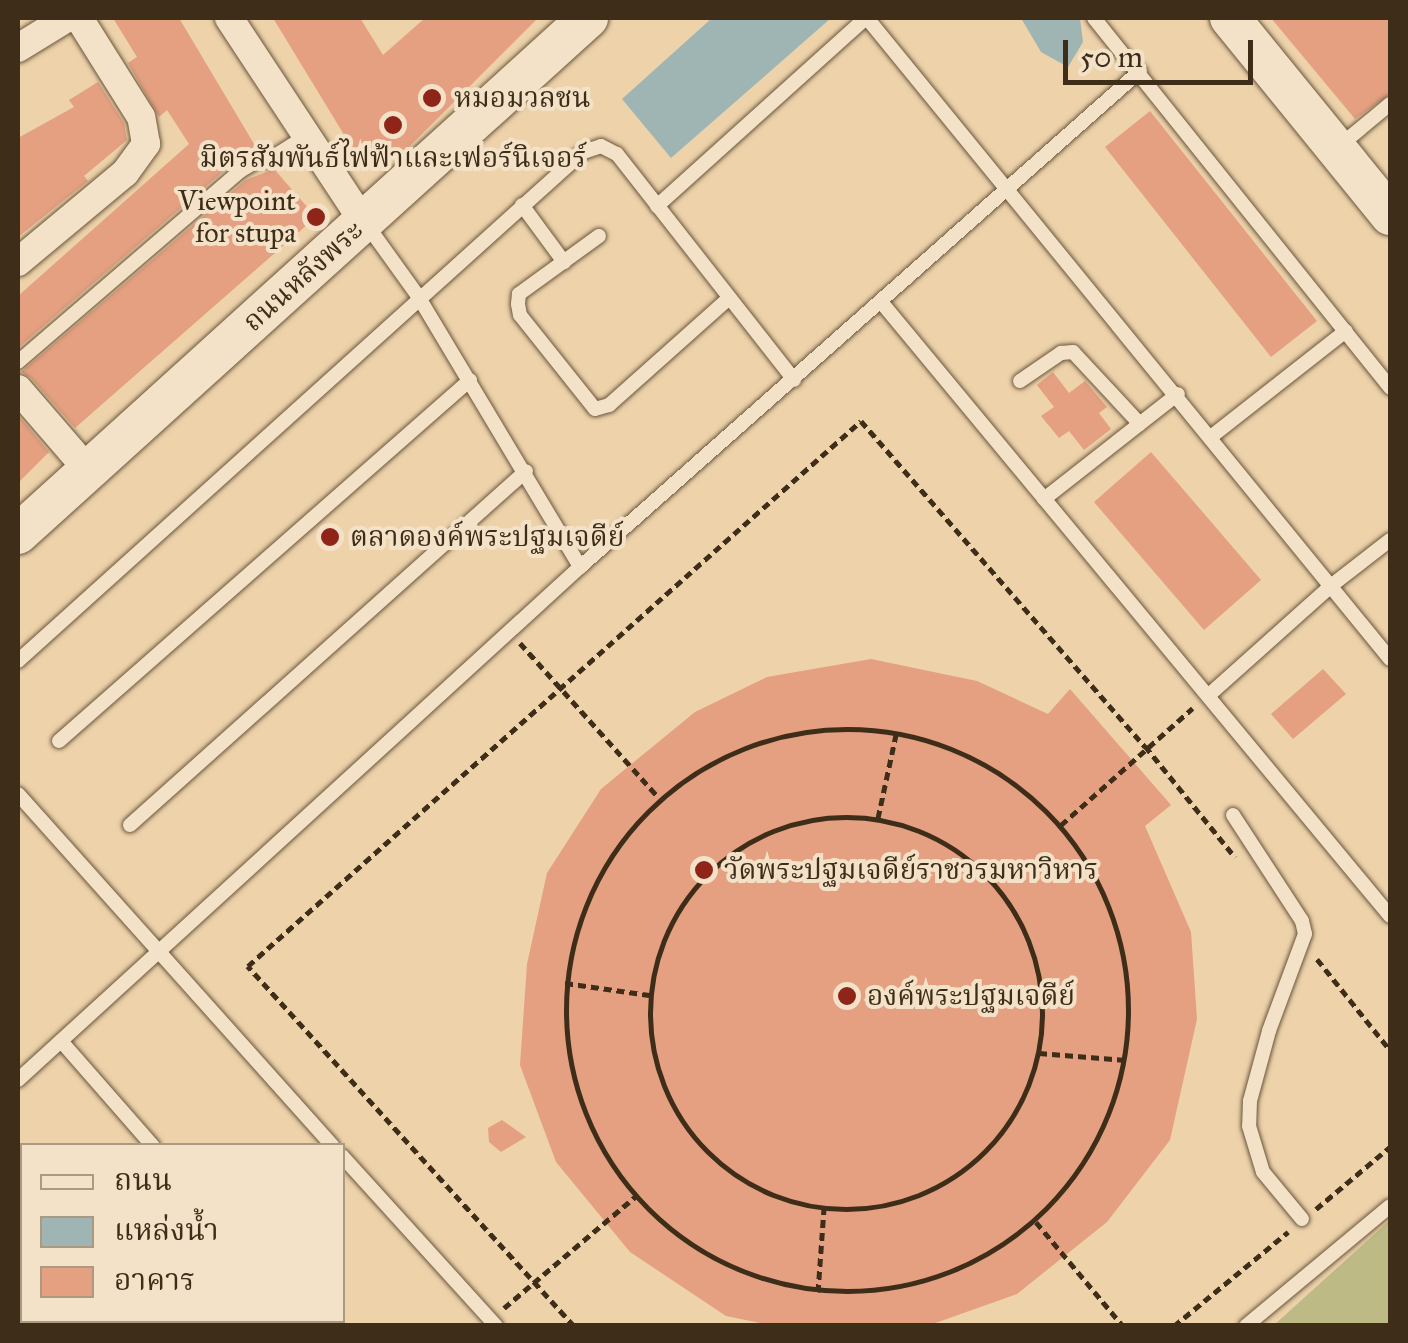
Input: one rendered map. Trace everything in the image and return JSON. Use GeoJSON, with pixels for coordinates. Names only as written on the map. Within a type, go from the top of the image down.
{"type":"FeatureCollection","features":[{"type":"Feature","properties":{"kind":"main road","name":"ถนนหลังพระ"},"geometry":{"type":"LineString","coordinates":[[18,534],[588,18]]}},
{"type":"Feature","properties":{"kind":"main road"},"geometry":{"type":"LineString","coordinates":[[1234,19],[1390,215]]}},
{"type":"Feature","properties":{"kind":"street"},"geometry":{"type":"LineString","coordinates":[[18,48],[67,18]]}},
{"type":"Feature","properties":{"kind":"street"},"geometry":{"type":"LineString","coordinates":[[18,262],[125,173],[146,144],[141,117],[80,18]]}},
{"type":"Feature","properties":{"kind":"street"},"geometry":{"type":"LineString","coordinates":[[229,18],[364,221]]}},
{"type":"Feature","properties":{"kind":"street"},"geometry":{"type":"LineString","coordinates":[[18,389],[88,470]]}},
{"type":"Feature","properties":{"kind":"lane"},"geometry":{"type":"LineString","coordinates":[[657,206],[867,18],[1178,394],[1390,659]]}},
{"type":"Feature","properties":{"kind":"lane"},"geometry":{"type":"LineString","coordinates":[[1094,18],[1390,388]]}},
{"type":"Feature","properties":{"kind":"lane"},"geometry":{"type":"LineString","coordinates":[[18,1080],[580,567],[1140,71]]}},
{"type":"Feature","properties":{"kind":"lane"},"geometry":{"type":"LineString","coordinates":[[1336,149],[1390,104]]}},
{"type":"Feature","properties":{"kind":"lane"},"geometry":{"type":"LineString","coordinates":[[18,362],[240,171],[260,160],[267,162],[308,135]]}},
{"type":"Feature","properties":{"kind":"lane"},"geometry":{"type":"LineString","coordinates":[[18,661],[418,296],[583,152],[602,146],[618,154],[794,380]]}},
{"type":"Feature","properties":{"kind":"lane"},"geometry":{"type":"LineString","coordinates":[[522,205],[564,262]]}},
{"type":"Feature","properties":{"kind":"lane"},"geometry":{"type":"LineString","coordinates":[[364,221],[418,296],[580,567]]}},
{"type":"Feature","properties":{"kind":"lane"},"geometry":{"type":"LineString","coordinates":[[599,236],[519,294],[520,315],[595,409],[609,404],[729,298]]}},
{"type":"Feature","properties":{"kind":"lane"},"geometry":{"type":"LineString","coordinates":[[882,303],[1390,916]]}},
{"type":"Feature","properties":{"kind":"lane"},"geometry":{"type":"LineString","coordinates":[[1212,436],[1346,330]]}},
{"type":"Feature","properties":{"kind":"lane"},"geometry":{"type":"LineString","coordinates":[[1020,381],[1061,353],[1073,352],[1140,424]]}},
{"type":"Feature","properties":{"kind":"lane"},"geometry":{"type":"LineString","coordinates":[[59,741],[470,380]]}},
{"type":"Feature","properties":{"kind":"lane"},"geometry":{"type":"LineString","coordinates":[[1044,499],[1178,394]]}},
{"type":"Feature","properties":{"kind":"lane"},"geometry":{"type":"LineString","coordinates":[[130,825],[526,471]]}},
{"type":"Feature","properties":{"kind":"lane"},"geometry":{"type":"LineString","coordinates":[[1209,695],[1332,585],[1390,540]]}},
{"type":"Feature","properties":{"kind":"lane"},"geometry":{"type":"LineString","coordinates":[[18,794],[329,1143]]}},
{"type":"Feature","properties":{"kind":"lane"},"geometry":{"type":"LineString","coordinates":[[1233,815],[1302,922],[1302,941],[1256,1076],[1249,1126],[1263,1172],[1302,1220]]}},
{"type":"Feature","properties":{"kind":"lane"},"geometry":{"type":"LineString","coordinates":[[62,1042],[150,1143]]}},
{"type":"Feature","properties":{"kind":"lane"},"geometry":{"type":"LineString","coordinates":[[345,1159],[490,1323]]}},
{"type":"Feature","properties":{"kind":"lane"},"geometry":{"type":"LineString","coordinates":[[1246,1326],[1390,1206]]}},
{"type":"Feature","properties":{"kind":"path"},"geometry":{"type":"LineString","coordinates":[[574,1326],[248,966],[861,421],[1146,746],[1242,866]]}},
{"type":"Feature","properties":{"kind":"path"},"geometry":{"type":"LineString","coordinates":[[511,632],[658,797]]}},
{"type":"Feature","properties":{"kind":"path"},"geometry":{"type":"LineString","coordinates":[[1060,824],[1209,695]]}},
{"type":"Feature","properties":{"kind":"path"},"geometry":{"type":"LineString","coordinates":[[812,728],[897,730],[987,764],[1060,824],[1105,896],[1124,960],[1128,976],[1126,1060],[1094,1149],[1036,1222],[970,1266],[952,1272],[896,1289],[818,1292],[750,1276],[688,1243],[635,1196],[592,1132],[586,1114],[569,1060],[565,983],[580,914],[612,850],[658,797],[730,751],[762,742],[812,728]]}},
{"type":"Feature","properties":{"kind":"path"},"geometry":{"type":"LineString","coordinates":[[878,818],[897,730]]}},
{"type":"Feature","properties":{"kind":"path"},"geometry":{"type":"LineString","coordinates":[[813,817],[878,818],[938,838],[988,876],[1024,929],[1042,990],[1039,1052],[1019,1108],[984,1154],[968,1166],[937,1188],[882,1207],[824,1208],[766,1192],[753,1184],[715,1159],[676,1112],[654,1056],[649,995],[665,932],[701,878],[752,838],[813,817]]}},
{"type":"Feature","properties":{"kind":"path"},"geometry":{"type":"LineString","coordinates":[[1302,941],[1390,1050]]}},
{"type":"Feature","properties":{"kind":"path"},"geometry":{"type":"LineString","coordinates":[[565,983],[649,995]]}},
{"type":"Feature","properties":{"kind":"path"},"geometry":{"type":"LineString","coordinates":[[1039,1052],[1126,1060]]}},
{"type":"Feature","properties":{"kind":"path"},"geometry":{"type":"LineString","coordinates":[[1174,1326],[1390,1147]]}},
{"type":"Feature","properties":{"kind":"path"},"geometry":{"type":"LineString","coordinates":[[490,1323],[635,1196]]}},
{"type":"Feature","properties":{"kind":"path"},"geometry":{"type":"LineString","coordinates":[[818,1292],[824,1208]]}},
{"type":"Feature","properties":{"kind":"path"},"geometry":{"type":"LineString","coordinates":[[1036,1222],[1123,1326]]}},
{"type":"Feature","properties":{"kind":"shaded area"},"geometry":{"type":"Polygon","coordinates":[[[1390,1220],[1390,1325],[1274,1325],[1390,1220]]]}},
{"type":"Feature","properties":{"kind":"water"},"geometry":{"type":"Polygon","coordinates":[[[712,18],[831,18],[671,158],[622,99],[712,18]]]}},
{"type":"Feature","properties":{"kind":"water"},"geometry":{"type":"Polygon","coordinates":[[[1021,18],[1080,18],[1083,42],[1068,67],[1041,52],[1021,18]]]}},
{"type":"Feature","properties":{"kind":"building"},"geometry":{"type":"Polygon","coordinates":[[[113,18],[179,18],[257,149],[233,163],[18,348],[18,296],[189,144],[167,110],[159,117],[128,63],[137,57],[113,18]]]}},
{"type":"Feature","properties":{"kind":"building"},"geometry":{"type":"Polygon","coordinates":[[[273,18],[360,18],[383,55],[425,18],[538,18],[402,154],[357,156],[273,18]]]}},
{"type":"Feature","properties":{"kind":"building"},"geometry":{"type":"Polygon","coordinates":[[[1271,18],[1390,18],[1390,94],[1355,119],[1271,18]]]}},
{"type":"Feature","properties":{"kind":"building"},"geometry":{"type":"Polygon","coordinates":[[[98,82],[124,123],[127,140],[84,176],[88,181],[18,237],[18,138],[74,107],[69,100],[98,82]]]}},
{"type":"Feature","properties":{"kind":"building"},"geometry":{"type":"Polygon","coordinates":[[[1150,111],[1317,321],[1271,357],[1105,147],[1150,111]]]}},
{"type":"Feature","properties":{"kind":"building"},"geometry":{"type":"Polygon","coordinates":[[[274,169],[316,217],[75,428],[31,378],[21,372],[246,180],[274,169]]]}},
{"type":"Feature","properties":{"kind":"building"},"geometry":{"type":"Polygon","coordinates":[[[1053,372],[1069,393],[1085,381],[1107,407],[1099,413],[1111,429],[1084,450],[1069,431],[1059,438],[1041,416],[1054,407],[1037,385],[1053,372]]]}},
{"type":"Feature","properties":{"kind":"building"},"geometry":{"type":"Polygon","coordinates":[[[18,415],[49,452],[18,483],[18,415]]]}},
{"type":"Feature","properties":{"kind":"building"},"geometry":{"type":"Polygon","coordinates":[[[1151,452],[1261,580],[1204,630],[1094,502],[1151,452]]]}},
{"type":"Feature","properties":{"kind":"building"},"geometry":{"type":"Polygon","coordinates":[[[871,659],[977,681],[1048,714],[1070,689],[1171,805],[1145,826],[1191,932],[1197,1019],[1170,1140],[1107,1222],[1017,1294],[927,1326],[775,1326],[726,1316],[630,1252],[556,1162],[520,1065],[527,964],[547,873],[601,789],[695,712],[767,677],[871,659]]]}},
{"type":"Feature","properties":{"kind":"building"},"geometry":{"type":"Polygon","coordinates":[[[1323,669],[1346,694],[1293,739],[1271,714],[1323,669]]]}},
{"type":"Feature","properties":{"kind":"building"},"geometry":{"type":"Polygon","coordinates":[[[502,1120],[526,1137],[501,1152],[489,1142],[488,1128],[502,1120]]]}},
{"type":"Feature","properties":{"kind":"place","name":"หมอมวลชน"},"geometry":{"type":"Point","coordinates":[432,98]}},
{"type":"Feature","properties":{"kind":"place","name":"มิตรสัมพันธ์ไฟฟ้าและเฟอร์นิเจอร์"},"geometry":{"type":"Point","coordinates":[393,125]}},
{"type":"Feature","properties":{"kind":"place","name":"Viewpoint for stupa"},"geometry":{"type":"Point","coordinates":[316,217]}},
{"type":"Feature","properties":{"kind":"place","name":"ตลาดองค์พระปฐมเจดีย์"},"geometry":{"type":"Point","coordinates":[330,537]}},
{"type":"Feature","properties":{"kind":"place","name":"วัดพระปฐมเจดีย์ราชวรมหาวิหาร"},"geometry":{"type":"Point","coordinates":[704,870]}},
{"type":"Feature","properties":{"kind":"place","name":"องค์พระปฐมเจดีย์"},"geometry":{"type":"Point","coordinates":[847,996]}}]}
